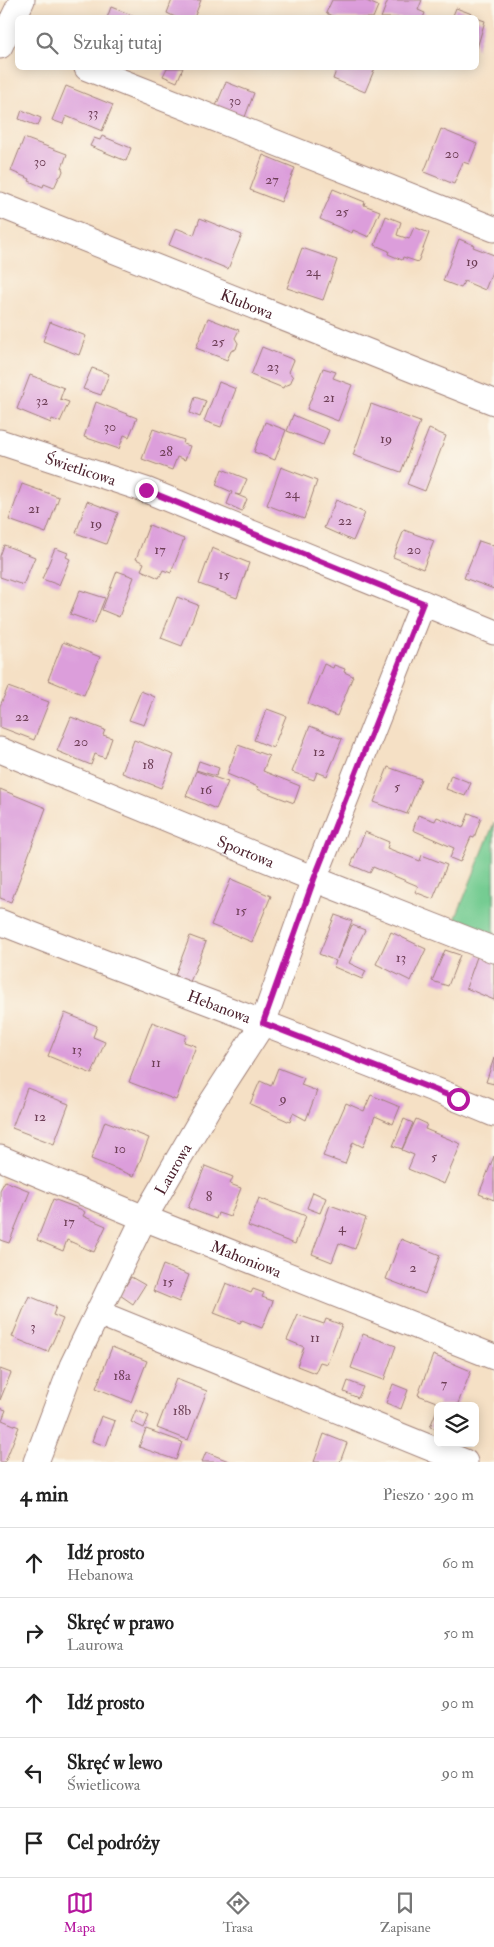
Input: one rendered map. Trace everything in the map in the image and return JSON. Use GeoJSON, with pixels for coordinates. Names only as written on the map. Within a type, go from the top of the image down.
{"type":"FeatureCollection","features":[{"type":"Feature","properties":{"kind":"street"},"geometry":{"type":"LineString","coordinates":[[17,15],[22,0]]}},
{"type":"Feature","properties":{"kind":"street"},"geometry":{"type":"LineString","coordinates":[[8,40],[15,20]]}},
{"type":"Feature","properties":{"kind":"street"},"geometry":{"type":"LineString","coordinates":[[92,70],[494,229]]}},
{"type":"Feature","properties":{"kind":"street","name":"Klubowa"},"geometry":{"type":"LineString","coordinates":[[0,206],[494,402]]}},
{"type":"Feature","properties":{"kind":"street","name":"Świetlicowa"},"geometry":{"type":"LineString","coordinates":[[0,442],[146,490],[494,632]]}},
{"type":"Feature","properties":{"kind":"street","name":"Laurowa"},"geometry":{"type":"LineString","coordinates":[[36,1462],[72,1366],[144,1218],[208,1108],[263,1023],[314,879],[423,603]]}},
{"type":"Feature","properties":{"kind":"street","name":"Sportowa"},"geometry":{"type":"LineString","coordinates":[[0,750],[314,879],[494,950]]}},
{"type":"Feature","properties":{"kind":"street","name":"Hebanowa"},"geometry":{"type":"LineString","coordinates":[[0,922],[494,1114]]}},
{"type":"Feature","properties":{"kind":"street","name":"Mahoniowa"},"geometry":{"type":"LineString","coordinates":[[0,1158],[144,1218],[494,1357]]}},
{"type":"Feature","properties":{"kind":"street"},"geometry":{"type":"LineString","coordinates":[[98,1313],[465,1462]]}},
{"type":"Feature","properties":{"kind":"green space"},"geometry":{"type":"Polygon","coordinates":[[[494,823],[494,935],[455,920],[494,823]]]}},
{"type":"Feature","properties":{"kind":"building"},"geometry":{"type":"Polygon","coordinates":[[[172,0],[201,0],[195,15],[171,15],[167,13],[172,0]]]}},
{"type":"Feature","properties":{"kind":"building"},"geometry":{"type":"Polygon","coordinates":[[[332,0],[364,0],[378,6],[374,15],[330,15],[326,13],[332,0]]]}},
{"type":"Feature","properties":{"kind":"building"},"geometry":{"type":"Polygon","coordinates":[[[388,0],[422,0],[418,10],[425,13],[424,15],[382,15],[388,0]]]}},
{"type":"Feature","properties":{"kind":"building"},"geometry":{"type":"Polygon","coordinates":[[[111,7],[132,15],[108,15],[111,7]]]}},
{"type":"Feature","properties":{"kind":"building"},"geometry":{"type":"Polygon","coordinates":[[[456,8],[472,14],[472,15],[453,15],[456,8]]]}},
{"type":"Feature","properties":{"kind":"building"},"geometry":{"type":"Polygon","coordinates":[[[479,19],[485,21],[479,41],[479,19]]]}},
{"type":"Feature","properties":{"kind":"building"},"geometry":{"type":"Polygon","coordinates":[[[166,70],[182,70],[177,82],[163,76],[166,70]]]}},
{"type":"Feature","properties":{"kind":"building"},"geometry":{"type":"Polygon","coordinates":[[[336,70],[374,70],[365,92],[333,79],[336,70]]]}},
{"type":"Feature","properties":{"kind":"building"},"geometry":{"type":"Polygon","coordinates":[[[226,82],[254,93],[245,117],[216,106],[226,82]]]}},
{"type":"Feature","properties":{"kind":"building"},"geometry":{"type":"Polygon","coordinates":[[[66,86],[113,105],[102,131],[66,116],[63,124],[52,120],[66,86]]]}},
{"type":"Feature","properties":{"kind":"building"},"geometry":{"type":"Polygon","coordinates":[[[22,110],[41,118],[38,126],[19,119],[22,110]]]}},
{"type":"Feature","properties":{"kind":"building"},"geometry":{"type":"Polygon","coordinates":[[[441,129],[477,144],[469,164],[463,162],[454,184],[424,172],[441,129]]]}},
{"type":"Feature","properties":{"kind":"building"},"geometry":{"type":"Polygon","coordinates":[[[102,136],[131,148],[126,161],[90,146],[94,138],[100,140],[102,136]]]}},
{"type":"Feature","properties":{"kind":"building"},"geometry":{"type":"Polygon","coordinates":[[[24,138],[67,154],[62,168],[63,171],[54,188],[44,184],[43,187],[11,171],[24,138]]]}},
{"type":"Feature","properties":{"kind":"building"},"geometry":{"type":"Polygon","coordinates":[[[263,155],[295,168],[281,202],[250,190],[263,155]]]}},
{"type":"Feature","properties":{"kind":"building"},"geometry":{"type":"Polygon","coordinates":[[[333,189],[365,202],[364,205],[380,211],[369,237],[353,230],[352,233],[320,219],[333,189]]]}},
{"type":"Feature","properties":{"kind":"building"},"geometry":{"type":"Polygon","coordinates":[[[386,216],[401,222],[397,235],[409,239],[414,227],[429,233],[418,262],[403,257],[402,260],[388,254],[389,251],[375,245],[386,216]]]}},
{"type":"Feature","properties":{"kind":"building"},"geometry":{"type":"Polygon","coordinates":[[[200,218],[242,235],[228,269],[169,245],[176,228],[194,235],[200,218]]]}},
{"type":"Feature","properties":{"kind":"building"},"geometry":{"type":"Polygon","coordinates":[[[459,239],[494,255],[494,267],[485,290],[464,281],[461,288],[443,281],[459,239]]]}},
{"type":"Feature","properties":{"kind":"building"},"geometry":{"type":"Polygon","coordinates":[[[302,248],[337,260],[323,300],[287,288],[302,248]]]}},
{"type":"Feature","properties":{"kind":"building"},"geometry":{"type":"Polygon","coordinates":[[[208,318],[239,330],[235,338],[238,343],[236,349],[231,351],[227,360],[196,348],[208,318]]]}},
{"type":"Feature","properties":{"kind":"building"},"geometry":{"type":"Polygon","coordinates":[[[50,322],[86,336],[79,355],[43,341],[50,322]]]}},
{"type":"Feature","properties":{"kind":"building"},"geometry":{"type":"Polygon","coordinates":[[[262,347],[294,360],[289,372],[293,377],[290,384],[283,388],[251,375],[262,347]]]}},
{"type":"Feature","properties":{"kind":"building"},"geometry":{"type":"Polygon","coordinates":[[[92,368],[109,374],[101,395],[83,389],[92,368]]]}},
{"type":"Feature","properties":{"kind":"building"},"geometry":{"type":"Polygon","coordinates":[[[323,368],[336,372],[333,378],[352,385],[338,421],[307,409],[323,368]]]}},
{"type":"Feature","properties":{"kind":"building"},"geometry":{"type":"Polygon","coordinates":[[[30,375],[64,388],[60,399],[69,402],[60,422],[52,419],[51,423],[17,409],[30,375]]]}},
{"type":"Feature","properties":{"kind":"building"},"geometry":{"type":"Polygon","coordinates":[[[219,382],[236,389],[221,427],[204,421],[219,382]]]}},
{"type":"Feature","properties":{"kind":"building"},"geometry":{"type":"Polygon","coordinates":[[[195,397],[206,401],[200,417],[190,413],[195,397]]]}},
{"type":"Feature","properties":{"kind":"building"},"geometry":{"type":"Polygon","coordinates":[[[96,402],[137,418],[129,437],[124,435],[119,449],[84,437],[96,402]]]}},
{"type":"Feature","properties":{"kind":"building"},"geometry":{"type":"Polygon","coordinates":[[[371,404],[420,422],[401,472],[353,455],[371,404]]]}},
{"type":"Feature","properties":{"kind":"building"},"geometry":{"type":"Polygon","coordinates":[[[293,415],[329,430],[323,445],[287,431],[293,415]]]}},
{"type":"Feature","properties":{"kind":"building"},"geometry":{"type":"Polygon","coordinates":[[[265,422],[286,430],[275,460],[254,452],[265,422]]]}},
{"type":"Feature","properties":{"kind":"building"},"geometry":{"type":"Polygon","coordinates":[[[153,429],[184,440],[183,444],[190,446],[185,460],[177,457],[172,470],[142,459],[153,429]]]}},
{"type":"Feature","properties":{"kind":"building"},"geometry":{"type":"Polygon","coordinates":[[[429,429],[446,436],[425,491],[407,484],[429,429]]]}},
{"type":"Feature","properties":{"kind":"building"},"geometry":{"type":"Polygon","coordinates":[[[281,467],[317,481],[304,519],[267,505],[281,467]]]}},
{"type":"Feature","properties":{"kind":"building"},"geometry":{"type":"Polygon","coordinates":[[[222,469],[247,479],[240,495],[235,494],[247,499],[242,511],[227,504],[232,492],[216,485],[222,469]]]}},
{"type":"Feature","properties":{"kind":"building"},"geometry":{"type":"Polygon","coordinates":[[[22,484],[59,497],[46,533],[9,520],[22,484]]]}},
{"type":"Feature","properties":{"kind":"building"},"geometry":{"type":"Polygon","coordinates":[[[336,500],[365,513],[353,541],[324,528],[336,500]]]}},
{"type":"Feature","properties":{"kind":"building"},"geometry":{"type":"Polygon","coordinates":[[[87,501],[118,513],[106,544],[76,533],[87,501]]]}},
{"type":"Feature","properties":{"kind":"building"},"geometry":{"type":"Polygon","coordinates":[[[149,525],[184,539],[171,573],[163,570],[159,578],[141,570],[144,563],[136,559],[149,525]]]}},
{"type":"Feature","properties":{"kind":"building"},"geometry":{"type":"Polygon","coordinates":[[[404,530],[434,541],[423,569],[393,557],[404,530]]]}},
{"type":"Feature","properties":{"kind":"building"},"geometry":{"type":"Polygon","coordinates":[[[479,541],[494,546],[494,589],[464,578],[479,541]]]}},
{"type":"Feature","properties":{"kind":"building"},"geometry":{"type":"Polygon","coordinates":[[[4,545],[35,557],[23,585],[0,577],[0,556],[4,545]]]}},
{"type":"Feature","properties":{"kind":"building"},"geometry":{"type":"Polygon","coordinates":[[[55,548],[68,553],[66,557],[70,559],[59,585],[42,579],[55,548]]]}},
{"type":"Feature","properties":{"kind":"building"},"geometry":{"type":"Polygon","coordinates":[[[212,548],[249,563],[237,598],[199,584],[212,548]]]}},
{"type":"Feature","properties":{"kind":"building"},"geometry":{"type":"Polygon","coordinates":[[[117,571],[134,577],[119,617],[102,610],[117,571]]]}},
{"type":"Feature","properties":{"kind":"building"},"geometry":{"type":"Polygon","coordinates":[[[80,590],[105,598],[95,623],[70,614],[80,590]]]}},
{"type":"Feature","properties":{"kind":"building"},"geometry":{"type":"Polygon","coordinates":[[[177,597],[198,605],[182,646],[161,638],[177,597]]]}},
{"type":"Feature","properties":{"kind":"building"},"geometry":{"type":"Polygon","coordinates":[[[63,642],[100,657],[84,695],[48,680],[63,642]]]}},
{"type":"Feature","properties":{"kind":"building"},"geometry":{"type":"Polygon","coordinates":[[[324,664],[333,668],[334,665],[345,669],[344,672],[353,676],[337,716],[308,704],[324,664]]]}},
{"type":"Feature","properties":{"kind":"building"},"geometry":{"type":"Polygon","coordinates":[[[8,687],[49,702],[34,740],[0,727],[0,706],[8,687]]]}},
{"type":"Feature","properties":{"kind":"building"},"geometry":{"type":"Polygon","coordinates":[[[141,691],[155,697],[144,725],[129,720],[141,691]]]}},
{"type":"Feature","properties":{"kind":"building"},"geometry":{"type":"Polygon","coordinates":[[[267,709],[286,716],[273,748],[254,740],[267,709]]]}},
{"type":"Feature","properties":{"kind":"building"},"geometry":{"type":"Polygon","coordinates":[[[71,717],[105,730],[103,735],[112,738],[105,758],[95,754],[91,765],[57,751],[71,717]]]}},
{"type":"Feature","properties":{"kind":"building"},"geometry":{"type":"Polygon","coordinates":[[[310,726],[342,739],[327,776],[317,772],[314,780],[292,772],[310,726]]]}},
{"type":"Feature","properties":{"kind":"building"},"geometry":{"type":"Polygon","coordinates":[[[134,740],[174,755],[161,788],[122,773],[134,740]]]}},
{"type":"Feature","properties":{"kind":"building"},"geometry":{"type":"Polygon","coordinates":[[[238,745],[269,756],[263,771],[300,786],[294,803],[257,789],[258,787],[227,774],[238,745]]]}},
{"type":"Feature","properties":{"kind":"building"},"geometry":{"type":"Polygon","coordinates":[[[199,761],[219,768],[216,776],[196,770],[199,761]]]}},
{"type":"Feature","properties":{"kind":"building"},"geometry":{"type":"Polygon","coordinates":[[[388,767],[421,779],[407,814],[374,802],[388,767]]]}},
{"type":"Feature","properties":{"kind":"building"},"geometry":{"type":"Polygon","coordinates":[[[196,771],[228,782],[216,809],[186,796],[196,771]]]}},
{"type":"Feature","properties":{"kind":"building"},"geometry":{"type":"Polygon","coordinates":[[[451,775],[471,783],[465,796],[446,789],[451,775]]]}},
{"type":"Feature","properties":{"kind":"building"},"geometry":{"type":"Polygon","coordinates":[[[0,789],[46,808],[11,902],[0,898],[0,789]]]}},
{"type":"Feature","properties":{"kind":"building"},"geometry":{"type":"Polygon","coordinates":[[[469,813],[481,818],[474,838],[471,837],[460,862],[450,858],[454,848],[413,830],[418,815],[435,821],[437,817],[463,828],[469,813]]]}},
{"type":"Feature","properties":{"kind":"building"},"geometry":{"type":"Polygon","coordinates":[[[365,832],[389,842],[387,848],[420,861],[422,855],[447,865],[433,899],[415,892],[418,886],[373,867],[370,873],[351,865],[365,832]]]}},
{"type":"Feature","properties":{"kind":"building"},"geometry":{"type":"Polygon","coordinates":[[[231,879],[271,896],[252,942],[211,925],[231,879]]]}},
{"type":"Feature","properties":{"kind":"building"},"geometry":{"type":"Polygon","coordinates":[[[335,915],[352,921],[337,959],[352,925],[365,930],[349,963],[366,971],[362,979],[334,967],[336,961],[319,954],[335,915]]]}},
{"type":"Feature","properties":{"kind":"building"},"geometry":{"type":"Polygon","coordinates":[[[391,932],[426,949],[411,981],[376,964],[391,932]]]}},
{"type":"Feature","properties":{"kind":"building"},"geometry":{"type":"Polygon","coordinates":[[[190,936],[206,942],[190,982],[175,975],[190,936]]]}},
{"type":"Feature","properties":{"kind":"building"},"geometry":{"type":"Polygon","coordinates":[[[445,950],[460,955],[448,986],[432,981],[445,950]]]}},
{"type":"Feature","properties":{"kind":"building"},"geometry":{"type":"Polygon","coordinates":[[[478,954],[494,961],[494,1000],[466,988],[478,954]]]}},
{"type":"Feature","properties":{"kind":"building"},"geometry":{"type":"Polygon","coordinates":[[[65,1013],[97,1026],[93,1037],[105,1042],[92,1074],[48,1056],[65,1013]]]}},
{"type":"Feature","properties":{"kind":"building"},"geometry":{"type":"Polygon","coordinates":[[[152,1022],[186,1035],[184,1042],[196,1046],[176,1100],[129,1082],[152,1022]]]}},
{"type":"Feature","properties":{"kind":"building"},"geometry":{"type":"Polygon","coordinates":[[[494,1058],[494,1084],[486,1082],[494,1058]]]}},
{"type":"Feature","properties":{"kind":"building"},"geometry":{"type":"Polygon","coordinates":[[[278,1068],[304,1078],[301,1085],[317,1091],[306,1120],[293,1113],[290,1122],[250,1104],[260,1081],[271,1086],[278,1068]]]}},
{"type":"Feature","properties":{"kind":"building"},"geometry":{"type":"Polygon","coordinates":[[[27,1088],[69,1104],[54,1144],[12,1128],[27,1088]]]}},
{"type":"Feature","properties":{"kind":"building"},"geometry":{"type":"Polygon","coordinates":[[[371,1095],[400,1107],[393,1124],[375,1116],[363,1147],[353,1142],[345,1164],[323,1156],[346,1103],[364,1111],[371,1095]]]}},
{"type":"Feature","properties":{"kind":"building"},"geometry":{"type":"Polygon","coordinates":[[[404,1119],[413,1123],[402,1149],[393,1146],[404,1119]]]}},
{"type":"Feature","properties":{"kind":"building"},"geometry":{"type":"Polygon","coordinates":[[[416,1119],[427,1124],[425,1129],[461,1144],[444,1184],[408,1169],[414,1155],[402,1150],[416,1119]]]}},
{"type":"Feature","properties":{"kind":"building"},"geometry":{"type":"Polygon","coordinates":[[[105,1121],[149,1138],[134,1176],[91,1159],[105,1121]]]}},
{"type":"Feature","properties":{"kind":"building"},"geometry":{"type":"Polygon","coordinates":[[[494,1156],[494,1200],[479,1194],[494,1156]]]}},
{"type":"Feature","properties":{"kind":"building"},"geometry":{"type":"Polygon","coordinates":[[[205,1166],[233,1177],[230,1184],[241,1188],[230,1217],[218,1213],[216,1219],[188,1208],[205,1166]]]}},
{"type":"Feature","properties":{"kind":"building"},"geometry":{"type":"Polygon","coordinates":[[[5,1181],[30,1191],[9,1243],[0,1240],[0,1190],[5,1181]]]}},
{"type":"Feature","properties":{"kind":"building"},"geometry":{"type":"Polygon","coordinates":[[[313,1192],[326,1198],[320,1213],[307,1208],[313,1192]]]}},
{"type":"Feature","properties":{"kind":"building"},"geometry":{"type":"Polygon","coordinates":[[[259,1198],[306,1216],[295,1244],[248,1226],[259,1198]]]}},
{"type":"Feature","properties":{"kind":"building"},"geometry":{"type":"Polygon","coordinates":[[[53,1199],[80,1209],[85,1212],[83,1216],[106,1226],[94,1252],[67,1240],[63,1251],[37,1240],[53,1199]]]}},
{"type":"Feature","properties":{"kind":"building"},"geometry":{"type":"Polygon","coordinates":[[[330,1205],[366,1218],[355,1249],[339,1243],[332,1262],[312,1254],[330,1205]]]}},
{"type":"Feature","properties":{"kind":"building"},"geometry":{"type":"Polygon","coordinates":[[[401,1239],[440,1255],[425,1294],[386,1279],[401,1239]]]}},
{"type":"Feature","properties":{"kind":"building"},"geometry":{"type":"Polygon","coordinates":[[[163,1265],[189,1275],[179,1302],[153,1291],[163,1265]]]}},
{"type":"Feature","properties":{"kind":"building"},"geometry":{"type":"Polygon","coordinates":[[[131,1277],[145,1285],[133,1304],[120,1295],[131,1277]]]}},
{"type":"Feature","properties":{"kind":"building"},"geometry":{"type":"Polygon","coordinates":[[[226,1283],[251,1293],[253,1289],[264,1293],[262,1297],[273,1301],[262,1328],[242,1320],[240,1323],[214,1313],[226,1283]]]}},
{"type":"Feature","properties":{"kind":"building"},"geometry":{"type":"Polygon","coordinates":[[[29,1296],[56,1307],[53,1315],[63,1319],[48,1352],[12,1337],[29,1296]]]}},
{"type":"Feature","properties":{"kind":"building"},"geometry":{"type":"Polygon","coordinates":[[[298,1315],[324,1324],[326,1319],[342,1325],[327,1364],[320,1362],[315,1373],[297,1366],[304,1347],[287,1340],[298,1315]]]}},
{"type":"Feature","properties":{"kind":"building"},"geometry":{"type":"Polygon","coordinates":[[[363,1334],[396,1346],[384,1380],[351,1368],[363,1334]]]}},
{"type":"Feature","properties":{"kind":"building"},"geometry":{"type":"Polygon","coordinates":[[[112,1347],[147,1361],[131,1402],[96,1388],[112,1347]]]}},
{"type":"Feature","properties":{"kind":"building"},"geometry":{"type":"Polygon","coordinates":[[[433,1355],[471,1371],[459,1402],[436,1402],[418,1395],[433,1355]]]}},
{"type":"Feature","properties":{"kind":"building"},"geometry":{"type":"Polygon","coordinates":[[[0,1369],[11,1373],[0,1400],[0,1369]]]}},
{"type":"Feature","properties":{"kind":"building"},"geometry":{"type":"Polygon","coordinates":[[[176,1379],[207,1391],[188,1440],[157,1428],[176,1379]]]}},
{"type":"Feature","properties":{"kind":"building"},"geometry":{"type":"Polygon","coordinates":[[[348,1381],[363,1387],[358,1398],[344,1392],[348,1381]]]}},
{"type":"Feature","properties":{"kind":"building"},"geometry":{"type":"Polygon","coordinates":[[[393,1384],[408,1390],[401,1409],[386,1403],[393,1384]]]}},
{"type":"Feature","properties":{"kind":"building"},"geometry":{"type":"Polygon","coordinates":[[[0,1408],[6,1410],[2,1420],[19,1427],[5,1462],[0,1462],[0,1408]]]}},
{"type":"Feature","properties":{"kind":"building"},"geometry":{"type":"Polygon","coordinates":[[[136,1410],[149,1416],[144,1428],[131,1422],[136,1410]]]}},
{"type":"Feature","properties":{"kind":"building"},"geometry":{"type":"Polygon","coordinates":[[[101,1416],[115,1421],[106,1446],[92,1441],[101,1416]]]}},
{"type":"Feature","properties":{"kind":"building"},"geometry":{"type":"Polygon","coordinates":[[[434,1417],[434,1428],[430,1427],[434,1417]]]}},
{"type":"Feature","properties":{"kind":"building"},"geometry":{"type":"Polygon","coordinates":[[[146,1429],[182,1442],[176,1460],[139,1447],[146,1429]]]}},
{"type":"Feature","properties":{"kind":"building"},"geometry":{"type":"Polygon","coordinates":[[[324,1434],[347,1443],[340,1462],[314,1462],[324,1434]]]}},
{"type":"Feature","properties":{"kind":"building"},"geometry":{"type":"Polygon","coordinates":[[[206,1452],[231,1462],[202,1462],[206,1452]]]}},
{"type":"Feature","properties":{"kind":"route"},"geometry":{"type":"LineString","coordinates":[[146,490],[423,603],[314,879],[263,1023],[458,1099]]}}]}
